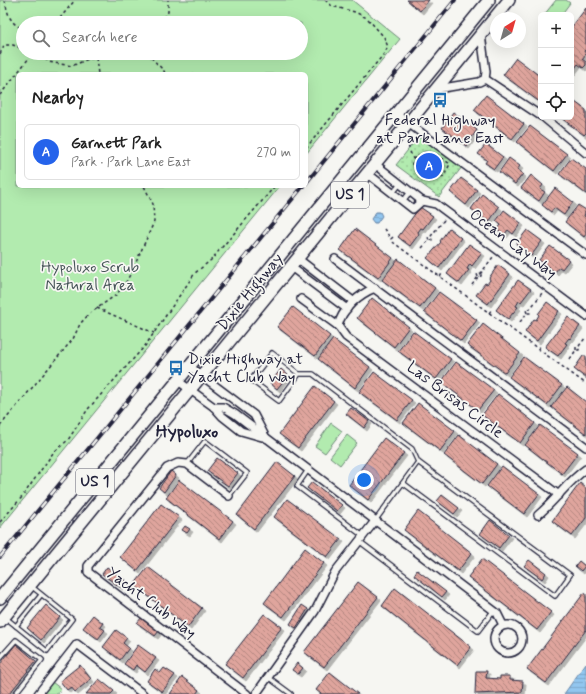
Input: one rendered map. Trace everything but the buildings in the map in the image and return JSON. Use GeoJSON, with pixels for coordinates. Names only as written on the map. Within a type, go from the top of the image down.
{"type":"FeatureCollection","features":[{"type":"Feature","properties":{"kind":"main road","name":"Dixie Highway"},"geometry":{"type":"LineString","coordinates":[[0,598],[489,0]]}},
{"type":"Feature","properties":{"kind":"main road","name":"Dixie Highway"},"geometry":{"type":"LineString","coordinates":[[2,620],[509,0]]}},
{"type":"Feature","properties":{"kind":"street"},"geometry":{"type":"LineString","coordinates":[[481,34],[486,72],[485,79]]}},
{"type":"Feature","properties":{"kind":"street"},"geometry":{"type":"LineString","coordinates":[[436,88],[479,82],[485,79]]}},
{"type":"Feature","properties":{"kind":"street"},"geometry":{"type":"LineString","coordinates":[[485,79],[538,113]]}},
{"type":"Feature","properties":{"kind":"street"},"geometry":{"type":"LineString","coordinates":[[396,114],[586,255]]}},
{"type":"Feature","properties":{"kind":"street"},"geometry":{"type":"LineString","coordinates":[[547,120],[586,153]]}},
{"type":"Feature","properties":{"kind":"street","name":"Ocean Cay Way"},"geometry":{"type":"LineString","coordinates":[[375,164],[422,201],[436,204],[586,316]]}},
{"type":"Feature","properties":{"kind":"street"},"geometry":{"type":"LineString","coordinates":[[368,173],[413,209],[422,201]]}},
{"type":"Feature","properties":{"kind":"street"},"geometry":{"type":"LineString","coordinates":[[335,259],[586,447]]}},
{"type":"Feature","properties":{"kind":"street"},"geometry":{"type":"LineString","coordinates":[[294,262],[336,288],[353,301]]}},
{"type":"Feature","properties":{"kind":"street"},"geometry":{"type":"LineString","coordinates":[[294,262],[330,296],[347,309]]}},
{"type":"Feature","properties":{"kind":"street"},"geometry":{"type":"LineString","coordinates":[[338,326],[340,319],[353,301],[375,288]]}},
{"type":"Feature","properties":{"kind":"street","name":"Las Brisas Circle"},"geometry":{"type":"LineString","coordinates":[[301,299],[338,326],[346,337],[559,495]]}},
{"type":"Feature","properties":{"kind":"street"},"geometry":{"type":"LineString","coordinates":[[190,366],[254,416],[266,438]]}},
{"type":"Feature","properties":{"kind":"street"},"geometry":{"type":"LineString","coordinates":[[178,380],[214,407],[241,431],[266,438]]}},
{"type":"Feature","properties":{"kind":"street"},"geometry":{"type":"LineString","coordinates":[[229,421],[242,406]]}},
{"type":"Feature","properties":{"kind":"street"},"geometry":{"type":"LineString","coordinates":[[214,407],[222,407],[235,414],[494,610],[503,625]]}},
{"type":"Feature","properties":{"kind":"street","name":"Yacht Club Way"},"geometry":{"type":"LineString","coordinates":[[187,464],[178,463],[167,468],[88,566],[88,572],[247,694]]}},
{"type":"Feature","properties":{"kind":"street"},"geometry":{"type":"LineString","coordinates":[[187,464],[229,496]]}},
{"type":"Feature","properties":{"kind":"street"},"geometry":{"type":"LineString","coordinates":[[538,514],[559,495],[572,479],[586,469]]}},
{"type":"Feature","properties":{"kind":"street"},"geometry":{"type":"LineString","coordinates":[[256,694],[315,611],[335,572],[375,521]]}},
{"type":"Feature","properties":{"kind":"street"},"geometry":{"type":"LineString","coordinates":[[503,625],[517,628],[522,637],[520,646],[513,653],[503,653],[496,648],[494,644],[494,635],[496,630],[503,625]]}},
{"type":"Feature","properties":{"kind":"street"},"geometry":{"type":"LineString","coordinates":[[38,694],[77,644],[143,694]]}},
{"type":"Feature","properties":{"kind":"lane"},"geometry":{"type":"LineString","coordinates":[[393,193],[400,184]]}},
{"type":"Feature","properties":{"kind":"lane"},"geometry":{"type":"LineString","coordinates":[[403,201],[410,192]]}},
{"type":"Feature","properties":{"kind":"lane"},"geometry":{"type":"LineString","coordinates":[[330,296],[336,288]]}},
{"type":"Feature","properties":{"kind":"lane"},"geometry":{"type":"LineString","coordinates":[[299,374],[279,401],[252,380],[272,353],[299,374],[313,374],[412,449],[418,462],[570,575],[555,596],[403,483]]}},
{"type":"Feature","properties":{"kind":"lane"},"geometry":{"type":"LineString","coordinates":[[187,464],[205,441],[248,473],[229,496]]}},
{"type":"Feature","properties":{"kind":"lane"},"geometry":{"type":"LineString","coordinates":[[375,521],[418,462]]}},
{"type":"Feature","properties":{"kind":"lane"},"geometry":{"type":"LineString","coordinates":[[308,470],[297,486],[478,631],[494,610]]}},
{"type":"Feature","properties":{"kind":"lane"},"geometry":{"type":"LineString","coordinates":[[2,620],[16,626],[47,651],[72,619],[30,586]]}},
{"type":"Feature","properties":{"kind":"lane"},"geometry":{"type":"LineString","coordinates":[[16,626],[41,595]]}},
{"type":"Feature","properties":{"kind":"lane"},"geometry":{"type":"LineString","coordinates":[[0,658],[16,640],[42,660],[15,694]]}},
{"type":"Feature","properties":{"kind":"lane"},"geometry":{"type":"LineString","coordinates":[[268,677],[291,694]]}},
{"type":"Feature","properties":{"kind":"path"},"geometry":{"type":"LineString","coordinates":[[5,0],[10,19],[16,25]]}},
{"type":"Feature","properties":{"kind":"path"},"geometry":{"type":"LineString","coordinates":[[62,16],[75,0]]}},
{"type":"Feature","properties":{"kind":"path"},"geometry":{"type":"LineString","coordinates":[[165,16],[168,12],[168,0]]}},
{"type":"Feature","properties":{"kind":"path"},"geometry":{"type":"LineString","coordinates":[[308,146],[383,55],[388,46],[384,37],[367,18],[355,12],[332,6],[325,0]]}},
{"type":"Feature","properties":{"kind":"path"},"geometry":{"type":"LineString","coordinates":[[0,54],[4,45],[9,44],[16,46]]}},
{"type":"Feature","properties":{"kind":"path"},"geometry":{"type":"LineString","coordinates":[[18,72],[28,60]]}},
{"type":"Feature","properties":{"kind":"path"},"geometry":{"type":"LineString","coordinates":[[46,60],[67,66],[75,66],[86,60]]}},
{"type":"Feature","properties":{"kind":"path"},"geometry":{"type":"LineString","coordinates":[[96,60],[98,72]]}},
{"type":"Feature","properties":{"kind":"path"},"geometry":{"type":"LineString","coordinates":[[154,60],[164,72]]}},
{"type":"Feature","properties":{"kind":"path"},"geometry":{"type":"LineString","coordinates":[[0,95],[16,75]]}},
{"type":"Feature","properties":{"kind":"path"},"geometry":{"type":"LineString","coordinates":[[408,137],[409,149],[413,158],[412,164],[422,174],[434,179],[440,178],[447,172],[450,164],[436,154],[428,152],[419,154],[413,158]]}},
{"type":"Feature","properties":{"kind":"path"},"geometry":{"type":"LineString","coordinates":[[0,426],[73,339],[80,324],[97,308],[116,295],[125,284],[154,222],[153,204],[145,188]]}},
{"type":"Feature","properties":{"kind":"path"},"geometry":{"type":"LineString","coordinates":[[0,522],[22,497],[53,452],[68,440],[88,409],[154,333],[192,276],[211,260],[273,188]]}},
{"type":"Feature","properties":{"kind":"path"},"geometry":{"type":"LineString","coordinates":[[422,248],[429,240],[428,237],[432,236],[444,220]]}},
{"type":"Feature","properties":{"kind":"path"},"geometry":{"type":"LineString","coordinates":[[384,229],[392,238],[440,276],[586,384]]}},
{"type":"Feature","properties":{"kind":"path"},"geometry":{"type":"LineString","coordinates":[[472,285],[478,277],[481,276],[480,273],[493,256]]}},
{"type":"Feature","properties":{"kind":"path"},"geometry":{"type":"LineString","coordinates":[[440,276],[443,272]]}},
{"type":"Feature","properties":{"kind":"path"},"geometry":{"type":"LineString","coordinates":[[520,322],[527,313],[526,310],[530,310],[542,293]]}},
{"type":"Feature","properties":{"kind":"path"},"geometry":{"type":"LineString","coordinates":[[97,308],[154,333]]}},
{"type":"Feature","properties":{"kind":"path"},"geometry":{"type":"LineString","coordinates":[[489,313],[492,309]]}},
{"type":"Feature","properties":{"kind":"path"},"geometry":{"type":"LineString","coordinates":[[570,358],[576,350],[576,347],[579,346],[586,337]]}},
{"type":"Feature","properties":{"kind":"path"},"geometry":{"type":"LineString","coordinates":[[538,349],[541,345]]}},
{"type":"Feature","properties":{"kind":"green space","name":"Hypoluxo Scrub Natural Area"},"geometry":{"type":"Polygon","coordinates":[[[0,0],[352,0],[400,39],[308,152],[308,72],[16,72],[16,188],[278,188],[0,528],[0,0]]]}},
{"type":"Feature","properties":{"kind":"green space"},"geometry":{"type":"Polygon","coordinates":[[[556,0],[566,0],[570,3],[563,12],[546,12],[556,0]]]}},
{"type":"Feature","properties":{"kind":"green space"},"geometry":{"type":"Polygon","coordinates":[[[419,136],[462,167],[439,197],[396,165],[419,136]]]}},
{"type":"Feature","properties":{"kind":"green space"},"geometry":{"type":"Polygon","coordinates":[[[331,423],[342,431],[325,453],[315,446],[331,423]]]}},
{"type":"Feature","properties":{"kind":"green space"},"geometry":{"type":"Polygon","coordinates":[[[347,435],[357,443],[340,465],[330,457],[347,435]]]}},
{"type":"Feature","properties":{"kind":"green space"},"geometry":{"type":"Polygon","coordinates":[[[52,682],[61,689],[57,694],[42,694],[52,682]]]}},
{"type":"Feature","properties":{"kind":"water"},"geometry":{"type":"Polygon","coordinates":[[[376,212],[380,212],[382,216],[377,223],[374,223],[371,219],[376,212]]]}},
{"type":"Feature","properties":{"kind":"water"},"geometry":{"type":"Polygon","coordinates":[[[586,663],[586,694],[564,694],[586,663]]]}},
{"type":"Feature","properties":{"kind":"railway"},"geometry":{"type":"LineString","coordinates":[[308,181],[455,0]]}},
{"type":"Feature","properties":{"kind":"railway"},"geometry":{"type":"LineString","coordinates":[[0,557],[301,188]]}},
{"type":"Feature","properties":{"kind":"place","name":"Federal Highway at Park Lane East"},"geometry":{"type":"Point","coordinates":[440,100]}},
{"type":"Feature","properties":{"kind":"place","name":"Garnett Park"},"geometry":{"type":"Point","coordinates":[429,166]}},
{"type":"Feature","properties":{"kind":"place","name":"Dixie Highway at Yacht Club Way"},"geometry":{"type":"Point","coordinates":[176,368]}},
{"type":"Feature","properties":{"kind":"district","name":"Hypoluxo"},"geometry":{"type":"Point","coordinates":[187,432]}}]}
